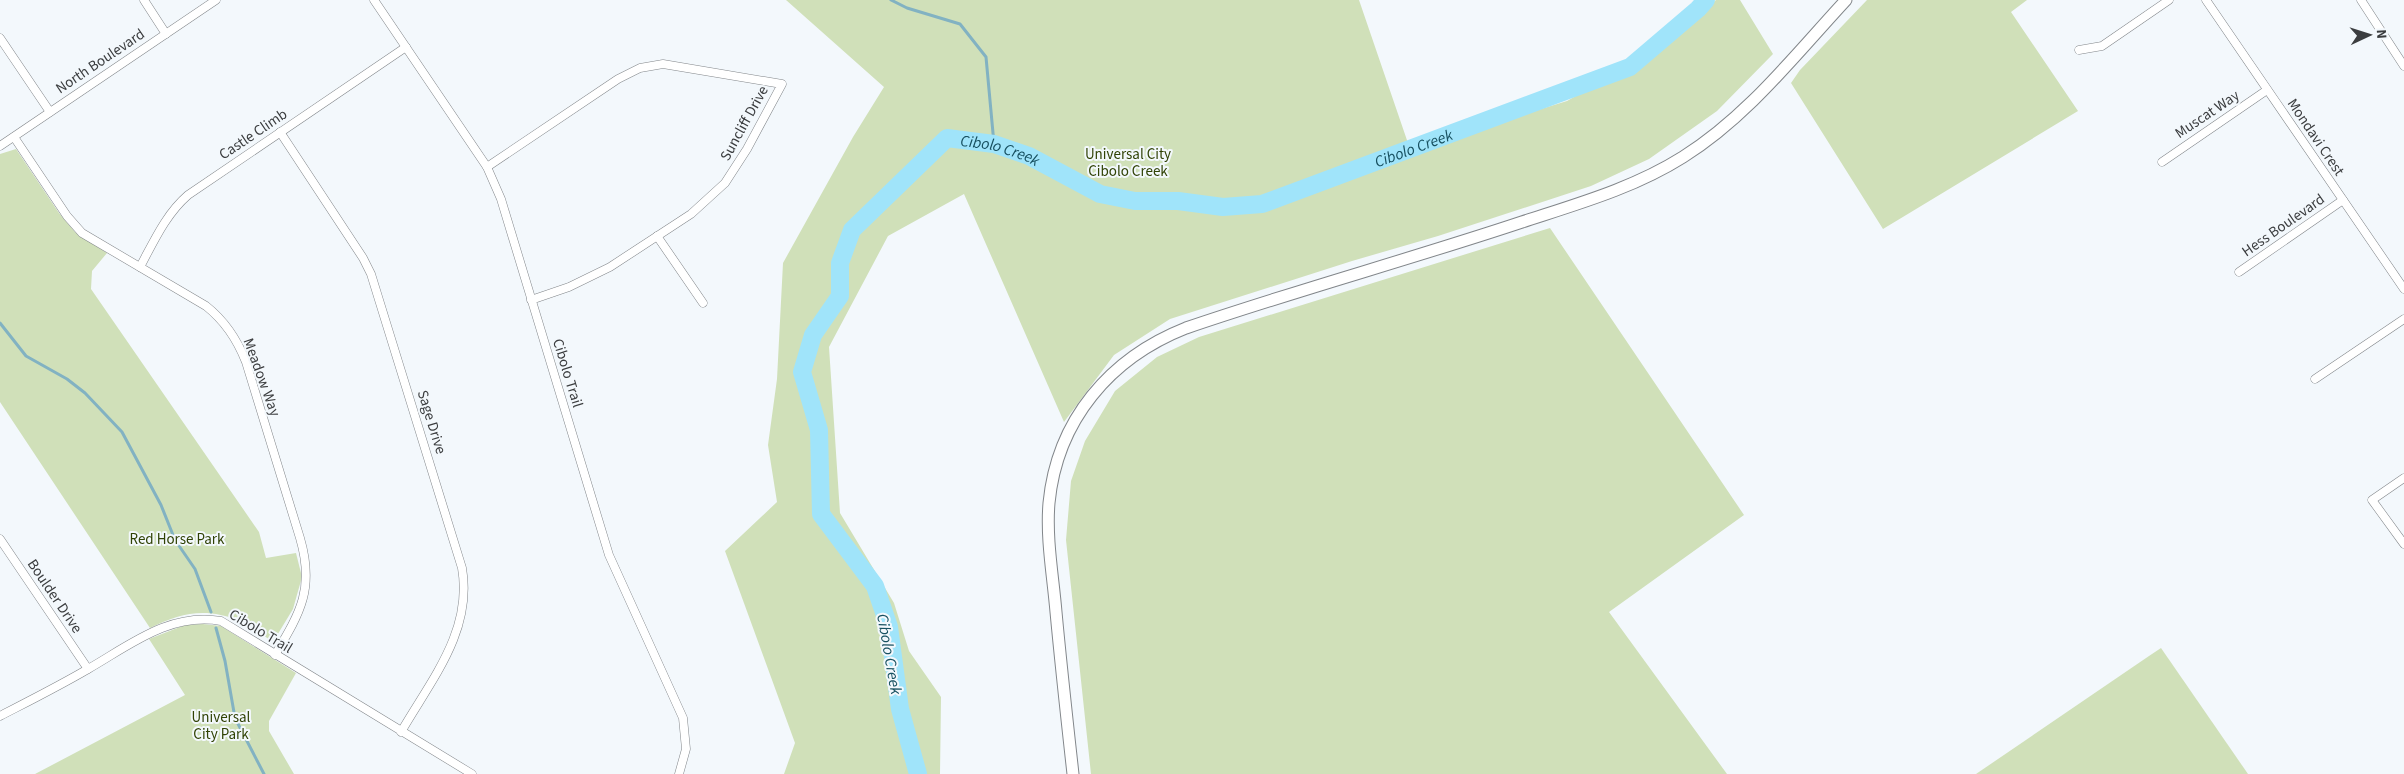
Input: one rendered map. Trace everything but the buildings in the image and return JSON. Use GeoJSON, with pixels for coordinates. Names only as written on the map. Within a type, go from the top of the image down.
{"type":"FeatureCollection","features":[{"type":"Feature","properties":{"kind":"main road"},"geometry":{"type":"LineString","coordinates":[[1073,774],[1051,558],[1049,504],[1052,479],[1063,444],[1083,407],[1104,382],[1128,359],[1166,336],[1186,328],[1446,248],[1600,196],[1663,169],[1725,127],[1846,0]]}},
{"type":"Feature","properties":{"kind":"street"},"geometry":{"type":"LineString","coordinates":[[144,0],[166,34]]}},
{"type":"Feature","properties":{"kind":"street","name":"North Boulevard"},"geometry":{"type":"LineString","coordinates":[[0,146],[216,0]]}},
{"type":"Feature","properties":{"kind":"street","name":"Cibolo Trail"},"geometry":{"type":"LineString","coordinates":[[374,0],[488,167],[501,199],[610,555],[683,718],[686,749],[679,774]]}},
{"type":"Feature","properties":{"kind":"street"},"geometry":{"type":"LineString","coordinates":[[2079,50],[2102,46],[2169,0]]}},
{"type":"Feature","properties":{"kind":"street","name":"Mondavi Crest"},"geometry":{"type":"LineString","coordinates":[[2206,0],[2404,290]]}},
{"type":"Feature","properties":{"kind":"street"},"geometry":{"type":"LineString","coordinates":[[2361,0],[2404,66]]}},
{"type":"Feature","properties":{"kind":"street"},"geometry":{"type":"LineString","coordinates":[[0,38],[50,112]]}},
{"type":"Feature","properties":{"kind":"street","name":"Castle Climb"},"geometry":{"type":"LineString","coordinates":[[140,267],[166,219],[188,194],[406,47]]}},
{"type":"Feature","properties":{"kind":"street","name":"Suncliff Drive"},"geometry":{"type":"LineString","coordinates":[[488,167],[618,79],[640,68],[663,64],[782,84],[747,150],[725,183],[691,214],[610,267],[589,278],[531,300]]}},
{"type":"Feature","properties":{"kind":"street","name":"Muscat Way"},"geometry":{"type":"LineString","coordinates":[[2162,162],[2267,90]]}},
{"type":"Feature","properties":{"kind":"street","name":"Sage Drive"},"geometry":{"type":"LineString","coordinates":[[280,132],[371,274],[462,568],[464,603],[460,626],[401,732]]}},
{"type":"Feature","properties":{"kind":"street","name":"Meadow Way"},"geometry":{"type":"LineString","coordinates":[[14,137],[67,216],[82,233],[196,299],[215,313],[233,336],[246,362],[307,566],[307,584],[299,614],[275,656]]}},
{"type":"Feature","properties":{"kind":"street","name":"Hess Boulevard"},"geometry":{"type":"LineString","coordinates":[[2239,272],[2343,200]]}},
{"type":"Feature","properties":{"kind":"street"},"geometry":{"type":"LineString","coordinates":[[657,236],[703,302]]}},
{"type":"Feature","properties":{"kind":"street"},"geometry":{"type":"LineString","coordinates":[[2315,379],[2404,319]]}},
{"type":"Feature","properties":{"kind":"street"},"geometry":{"type":"LineString","coordinates":[[2404,478],[2372,500],[2404,544]]}},
{"type":"Feature","properties":{"kind":"street","name":"Boulder Drive"},"geometry":{"type":"LineString","coordinates":[[0,539],[88,669]]}},
{"type":"Feature","properties":{"kind":"street","name":"Cibolo Trail"},"geometry":{"type":"LineString","coordinates":[[0,716],[88,669],[149,632],[195,619],[221,622],[472,774]]}},
{"type":"Feature","properties":{"kind":"green space","name":"Universal City Cibolo Creek"},"geometry":{"type":"Polygon","coordinates":[[[786,0],[1359,0],[1410,149],[1567,101],[1664,45],[1716,0],[1740,0],[1773,54],[1717,111],[1649,159],[1591,186],[1438,236],[1352,261],[1170,319],[1114,355],[1064,422],[964,194],[888,236],[829,347],[840,513],[894,603],[909,651],[941,697],[940,774],[784,774],[795,743],[725,551],[777,502],[768,445],[777,379],[783,263],[853,137],[884,87],[786,0]]]}},
{"type":"Feature","properties":{"kind":"green space"},"geometry":{"type":"Polygon","coordinates":[[[1867,0],[2027,0],[2011,12],[2078,111],[1883,229],[1791,83],[1800,70],[1867,0]]]}},
{"type":"Feature","properties":{"kind":"green space","name":"Red Horse Park"},"geometry":{"type":"Polygon","coordinates":[[[16,149],[59,213],[75,232],[107,253],[92,271],[91,289],[259,532],[266,558],[296,553],[302,577],[293,609],[273,642],[240,621],[216,614],[204,613],[183,616],[150,628],[0,402],[0,154],[16,149]]]}},
{"type":"Feature","properties":{"kind":"green space"},"geometry":{"type":"Polygon","coordinates":[[[1550,228],[1744,515],[1609,612],[1727,774],[1091,774],[1066,540],[1071,481],[1085,441],[1115,391],[1157,357],[1199,337],[1550,228]]]}},
{"type":"Feature","properties":{"kind":"green space","name":"Universal City Park"},"geometry":{"type":"Polygon","coordinates":[[[185,625],[221,626],[296,673],[269,721],[269,731],[294,774],[35,774],[185,695],[149,639],[185,625]]]}},
{"type":"Feature","properties":{"kind":"green space"},"geometry":{"type":"Polygon","coordinates":[[[2161,648],[2248,774],[1976,774],[2149,656],[2161,648]]]}},
{"type":"Feature","properties":{"kind":"waterway"},"geometry":{"type":"LineString","coordinates":[[891,0],[907,8],[960,24],[986,57],[994,144]]}},
{"type":"Feature","properties":{"kind":"waterway","name":"Cibolo Creek"},"geometry":{"type":"LineString","coordinates":[[918,774],[900,709],[889,627],[875,586],[821,514],[819,430],[802,372],[813,335],[840,296],[840,263],[852,230],[947,138],[994,144],[1029,156],[1100,194],[1135,201],[1178,201],[1223,207],[1262,204],[1630,67],[1706,0]]}},
{"type":"Feature","properties":{"kind":"waterway"},"geometry":{"type":"LineString","coordinates":[[0,323],[26,356],[67,379],[85,393],[122,432],[161,505],[175,540],[195,569],[211,612]]}},
{"type":"Feature","properties":{"kind":"waterway"},"geometry":{"type":"LineString","coordinates":[[216,628],[225,661],[235,718],[264,774]]}}]}
